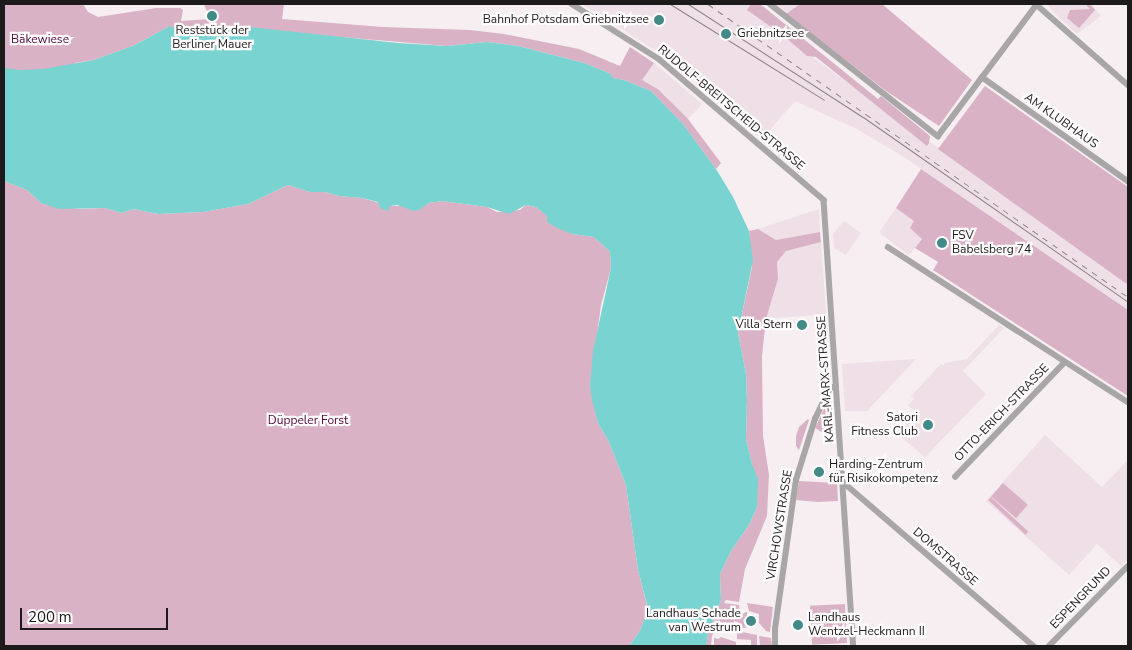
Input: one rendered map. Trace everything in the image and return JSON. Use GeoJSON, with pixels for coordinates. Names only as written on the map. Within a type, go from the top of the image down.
{"type":"FeatureCollection","features":[{"type":"Feature","properties":{"kind":"street","name":"RUDOLF-BREITSCHEID-STRASSE"},"geometry":{"type":"LineString","coordinates":[[572,4],[659,59],[824,200]]}},
{"type":"Feature","properties":{"kind":"street"},"geometry":{"type":"LineString","coordinates":[[770,4],[883,95],[938,136],[1036,4],[1128,85]]}},
{"type":"Feature","properties":{"kind":"street","name":"AM KLUBHAUS"},"geometry":{"type":"LineString","coordinates":[[982,77],[1128,181]]}},
{"type":"Feature","properties":{"kind":"street","name":"KARL-MARX-STRASSE"},"geometry":{"type":"LineString","coordinates":[[824,200],[854,646]]}},
{"type":"Feature","properties":{"kind":"street"},"geometry":{"type":"LineString","coordinates":[[888,247],[1128,402]]}},
{"type":"Feature","properties":{"kind":"street","name":"OTTO-ERICH-STRASSE"},"geometry":{"type":"LineString","coordinates":[[955,477],[1064,362]]}},
{"type":"Feature","properties":{"kind":"street","name":"VIRCHOWSTRASSE"},"geometry":{"type":"LineString","coordinates":[[775,646],[775,629],[796,480],[812,425],[830,388],[836,386]]}},
{"type":"Feature","properties":{"kind":"street","name":"DOMSTRASSE"},"geometry":{"type":"LineString","coordinates":[[843,482],[1034,646]]}},
{"type":"Feature","properties":{"kind":"street","name":"ESPENGRUND"},"geometry":{"type":"LineString","coordinates":[[1049,646],[1128,566]]}},
{"type":"Feature","properties":{"kind":"shaded area"},"geometry":{"type":"Polygon","coordinates":[[[582,4],[752,4],[747,10],[1128,285],[1128,310],[904,157],[855,128],[795,101],[762,139],[666,57],[582,4]]]}},
{"type":"Feature","properties":{"kind":"shaded area"},"geometry":{"type":"Polygon","coordinates":[[[774,4],[800,4],[786,14],[774,4]]]}},
{"type":"Feature","properties":{"kind":"shaded area"},"geometry":{"type":"Polygon","coordinates":[[[1048,4],[1091,4],[1101,16],[1077,34],[1052,11],[1048,4]]]}},
{"type":"Feature","properties":{"kind":"shaded area"},"geometry":{"type":"Polygon","coordinates":[[[654,63],[702,104],[687,120],[663,93],[641,80],[654,63]]]}},
{"type":"Feature","properties":{"kind":"shaded area"},"geometry":{"type":"Polygon","coordinates":[[[896,208],[914,221],[922,239],[909,255],[881,234],[880,231],[896,208]]]}},
{"type":"Feature","properties":{"kind":"shaded area"},"geometry":{"type":"Polygon","coordinates":[[[819,209],[820,232],[776,240],[758,229],[819,209]]]}},
{"type":"Feature","properties":{"kind":"shaded area"},"geometry":{"type":"Polygon","coordinates":[[[844,221],[861,233],[846,255],[834,248],[833,234],[844,221]]]}},
{"type":"Feature","properties":{"kind":"shaded area"},"geometry":{"type":"Polygon","coordinates":[[[821,242],[826,314],[766,319],[778,279],[777,262],[786,251],[821,242]]]}},
{"type":"Feature","properties":{"kind":"shaded area"},"geometry":{"type":"Polygon","coordinates":[[[999,325],[1004,328],[963,371],[986,394],[925,457],[897,434],[917,414],[908,405],[914,399],[911,396],[941,364],[943,366],[945,363],[967,359],[999,325]]]}},
{"type":"Feature","properties":{"kind":"shaded area"},"geometry":{"type":"Polygon","coordinates":[[[916,359],[867,411],[845,411],[842,364],[916,359]]]}},
{"type":"Feature","properties":{"kind":"shaded area"},"geometry":{"type":"Polygon","coordinates":[[[1045,435],[1102,487],[1128,460],[1128,559],[1121,566],[1097,544],[1069,575],[986,501],[1045,435]]]}},
{"type":"Feature","properties":{"kind":"green space","name":"Bäkewiese"},"geometry":{"type":"Polygon","coordinates":[[[4,4],[83,4],[88,12],[98,17],[156,8],[180,8],[183,10],[181,21],[210,19],[204,4],[284,4],[282,19],[383,27],[470,30],[504,34],[579,49],[620,66],[630,47],[654,63],[642,80],[659,90],[688,119],[721,163],[716,169],[683,124],[651,91],[624,80],[612,78],[609,73],[584,63],[518,46],[487,42],[447,46],[209,26],[168,27],[135,45],[94,60],[75,63],[55,77],[4,71],[4,4]]]}},
{"type":"Feature","properties":{"kind":"green space"},"geometry":{"type":"Polygon","coordinates":[[[751,4],[760,4],[878,99],[881,96],[930,136],[927,146],[816,57],[807,56],[785,37],[747,10],[751,4]]]}},
{"type":"Feature","properties":{"kind":"green space"},"geometry":{"type":"Polygon","coordinates":[[[800,4],[882,4],[972,80],[939,126],[886,91],[786,14],[800,4]]]}},
{"type":"Feature","properties":{"kind":"green space"},"geometry":{"type":"Polygon","coordinates":[[[1085,4],[1090,4],[1095,10],[1079,28],[1067,18],[1070,10],[1090,9],[1085,4]]]}},
{"type":"Feature","properties":{"kind":"green space"},"geometry":{"type":"Polygon","coordinates":[[[985,86],[1128,187],[1128,285],[938,149],[985,86]]]}},
{"type":"Feature","properties":{"kind":"green space"},"geometry":{"type":"Polygon","coordinates":[[[921,169],[1128,310],[1128,396],[933,270],[938,262],[915,248],[922,239],[910,228],[914,221],[896,208],[921,169]]]}},
{"type":"Feature","properties":{"kind":"green space","name":"Düppeler Forst"},"geometry":{"type":"Polygon","coordinates":[[[4,181],[27,190],[41,203],[78,209],[105,208],[122,213],[133,209],[158,214],[203,212],[248,204],[288,185],[310,192],[325,192],[339,196],[362,198],[390,206],[405,206],[414,211],[429,203],[442,201],[487,207],[497,212],[520,210],[526,205],[536,207],[572,234],[594,237],[610,252],[611,268],[601,305],[590,386],[598,423],[609,442],[626,485],[638,570],[648,609],[640,631],[629,646],[4,646],[4,181]]]}},
{"type":"Feature","properties":{"kind":"green space"},"geometry":{"type":"Polygon","coordinates":[[[758,229],[776,240],[820,232],[821,242],[786,251],[777,262],[778,279],[766,319],[762,356],[763,436],[769,475],[767,516],[745,569],[739,602],[726,600],[724,603],[739,605],[740,613],[747,612],[747,617],[743,620],[746,628],[738,628],[738,622],[734,621],[733,629],[719,621],[712,636],[711,646],[706,646],[708,633],[721,600],[720,574],[731,551],[750,523],[757,507],[752,464],[746,439],[746,374],[738,333],[752,267],[749,231],[758,229]]]}},
{"type":"Feature","properties":{"kind":"green space"},"geometry":{"type":"Polygon","coordinates":[[[831,394],[834,439],[815,428],[831,394]]]}},
{"type":"Feature","properties":{"kind":"green space"},"geometry":{"type":"Polygon","coordinates":[[[808,419],[799,450],[796,446],[796,436],[799,427],[808,419]]]}},
{"type":"Feature","properties":{"kind":"green space"},"geometry":{"type":"Polygon","coordinates":[[[799,481],[837,483],[838,501],[796,500],[799,481]]]}},
{"type":"Feature","properties":{"kind":"green space"},"geometry":{"type":"Polygon","coordinates":[[[1003,483],[1028,505],[1016,518],[991,497],[1003,483]]]}},
{"type":"Feature","properties":{"kind":"green space"},"geometry":{"type":"Polygon","coordinates":[[[991,497],[1028,532],[1026,535],[988,500],[991,497]]]}},
{"type":"Feature","properties":{"kind":"green space"},"geometry":{"type":"Polygon","coordinates":[[[747,603],[773,607],[770,632],[766,631],[759,623],[759,614],[749,611],[747,603]]]}},
{"type":"Feature","properties":{"kind":"green space"},"geometry":{"type":"Polygon","coordinates":[[[845,604],[847,643],[812,645],[810,606],[845,604]]]}},
{"type":"Feature","properties":{"kind":"green space"},"geometry":{"type":"Polygon","coordinates":[[[737,631],[757,635],[757,646],[751,646],[751,640],[737,639],[737,631]]]}},
{"type":"Feature","properties":{"kind":"green space"},"geometry":{"type":"Polygon","coordinates":[[[759,636],[771,638],[772,646],[760,646],[759,636]]]}},
{"type":"Feature","properties":{"kind":"green space"},"geometry":{"type":"Polygon","coordinates":[[[721,637],[736,642],[736,646],[714,646],[714,638],[719,639],[721,637]]]}},
{"type":"Feature","properties":{"kind":"water"},"geometry":{"type":"Polygon","coordinates":[[[168,27],[249,27],[398,43],[447,46],[487,42],[518,46],[584,63],[609,73],[613,78],[624,80],[651,91],[683,124],[716,169],[733,197],[749,231],[753,260],[738,333],[746,374],[746,439],[758,479],[757,507],[750,523],[731,551],[720,574],[721,600],[708,633],[706,646],[629,646],[640,631],[648,608],[638,570],[626,485],[609,442],[598,423],[592,400],[590,386],[593,351],[611,268],[610,252],[594,237],[572,234],[557,228],[547,222],[547,216],[536,207],[526,205],[509,214],[487,207],[442,201],[429,203],[414,211],[397,205],[390,206],[388,211],[380,208],[378,202],[325,192],[310,192],[288,185],[248,204],[203,212],[158,214],[133,209],[122,213],[105,208],[59,209],[41,203],[27,190],[4,181],[4,68],[20,70],[43,69],[94,60],[135,45],[168,27]]]}},
{"type":"Feature","properties":{"kind":"tram line"},"geometry":{"type":"LineString","coordinates":[[670,4],[824,100]]}},
{"type":"Feature","properties":{"kind":"tram line"},"geometry":{"type":"LineString","coordinates":[[688,4],[863,117],[1128,302]]}},
{"type":"Feature","properties":{"kind":"railway"},"geometry":{"type":"LineString","coordinates":[[708,4],[1128,297]]}},
{"type":"Feature","properties":{"kind":"place","name":"Reststück der Berliner Mauer"},"geometry":{"type":"Point","coordinates":[212,16]}},
{"type":"Feature","properties":{"kind":"place","name":"Bahnhof Potsdam Griebnitzsee"},"geometry":{"type":"Point","coordinates":[659,20]}},
{"type":"Feature","properties":{"kind":"place","name":"Griebnitzsee"},"geometry":{"type":"Point","coordinates":[726,34]}},
{"type":"Feature","properties":{"kind":"place","name":"FSV Babelsberg 74"},"geometry":{"type":"Point","coordinates":[942,243]}},
{"type":"Feature","properties":{"kind":"place","name":"Villa Stern"},"geometry":{"type":"Point","coordinates":[802,325]}},
{"type":"Feature","properties":{"kind":"place","name":"Satori Fitness Club"},"geometry":{"type":"Point","coordinates":[928,425]}},
{"type":"Feature","properties":{"kind":"place","name":"Harding-Zentrum für Risikokompetenz"},"geometry":{"type":"Point","coordinates":[819,472]}},
{"type":"Feature","properties":{"kind":"place","name":"Landhaus Schade van Westrum"},"geometry":{"type":"Point","coordinates":[751,621]}},
{"type":"Feature","properties":{"kind":"place","name":"Landhaus Wentzel-Heckmann II"},"geometry":{"type":"Point","coordinates":[798,625]}}]}
